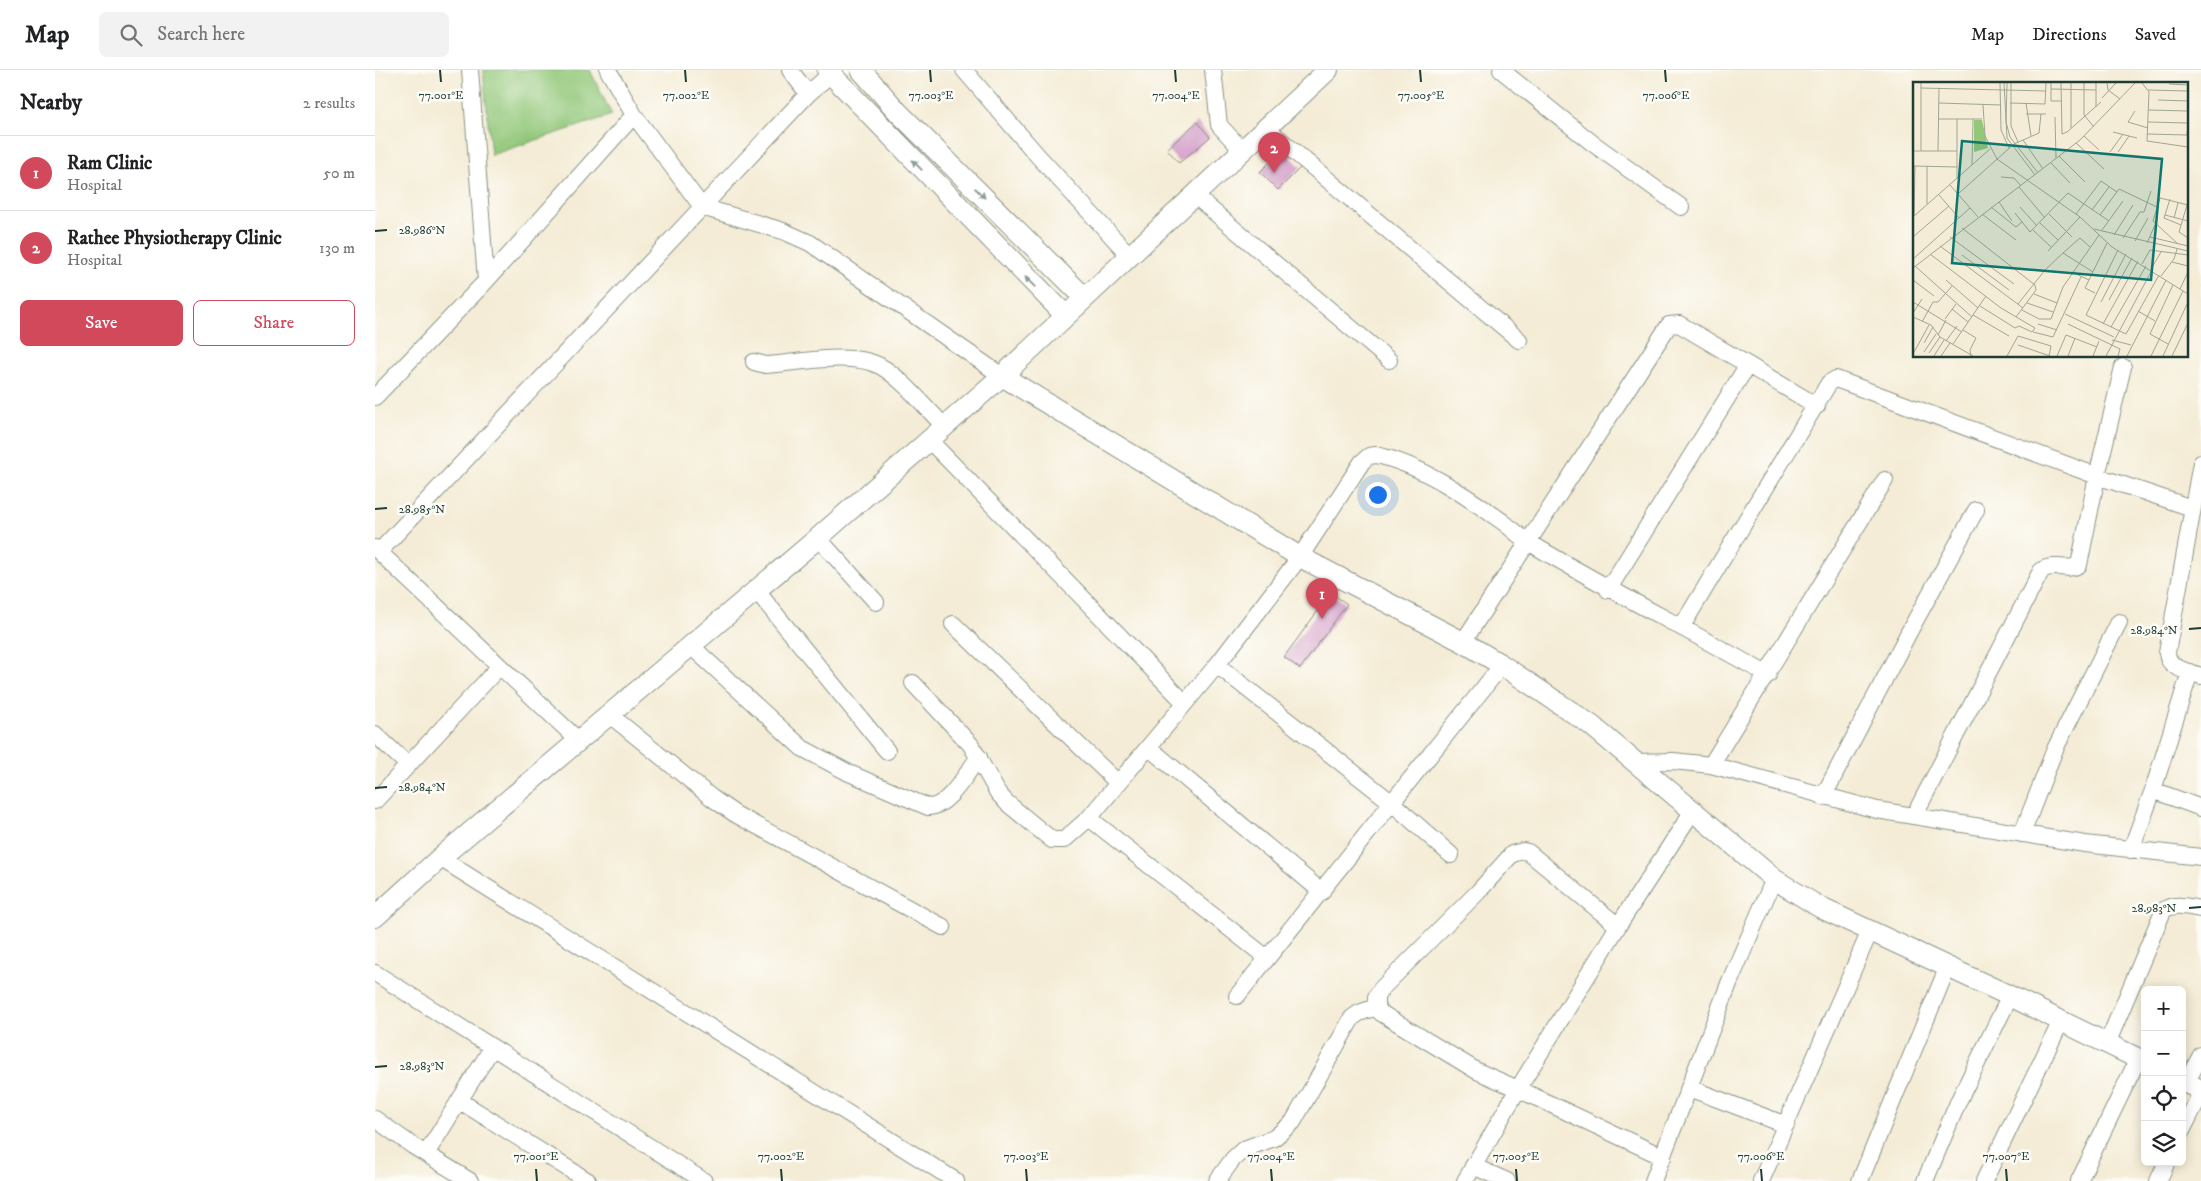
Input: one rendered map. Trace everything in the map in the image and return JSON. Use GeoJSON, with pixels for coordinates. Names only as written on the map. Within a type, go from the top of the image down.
{"type":"FeatureCollection","features":[{"type":"Feature","properties":{"kind":"street"},"geometry":{"type":"LineString","coordinates":[[470,70],[486,281]]}},
{"type":"Feature","properties":{"kind":"street"},"geometry":{"type":"LineString","coordinates":[[608,70],[634,115],[701,207],[783,231],[810,244],[1002,376],[1107,442],[1300,557],[1463,642],[1502,665],[1591,725],[1692,812],[1774,879],[1821,908],[2011,996],[2141,1061],[2079,1181]]}},
{"type":"Feature","properties":{"kind":"street"},"geometry":{"type":"LineString","coordinates":[[790,70],[808,94]]}},
{"type":"Feature","properties":{"kind":"street"},"geometry":{"type":"LineString","coordinates":[[861,70],[897,112],[1084,297]]}},
{"type":"Feature","properties":{"kind":"street"},"geometry":{"type":"LineString","coordinates":[[964,70],[1038,156],[1130,256]]}},
{"type":"Feature","properties":{"kind":"street"},"geometry":{"type":"LineString","coordinates":[[1213,70],[1219,125],[1242,150]]}},
{"type":"Feature","properties":{"kind":"street"},"geometry":{"type":"LineString","coordinates":[[375,917],[440,858],[818,538],[1002,376],[1328,70]]}},
{"type":"Feature","properties":{"kind":"street"},"geometry":{"type":"LineString","coordinates":[[1501,70],[1591,142],[1681,207]]}},
{"type":"Feature","properties":{"kind":"street"},"geometry":{"type":"LineString","coordinates":[[579,741],[377,550],[808,94],[831,72],[1065,315]]}},
{"type":"Feature","properties":{"kind":"street"},"geometry":{"type":"LineString","coordinates":[[375,397],[486,281],[634,115]]}},
{"type":"Feature","properties":{"kind":"street"},"geometry":{"type":"LineString","coordinates":[[1265,128],[1519,340]]}},
{"type":"Feature","properties":{"kind":"street"},"geometry":{"type":"LineString","coordinates":[[1194,195],[1371,347],[1389,360]]}},
{"type":"Feature","properties":{"kind":"street"},"geometry":{"type":"LineString","coordinates":[[1463,642],[1669,325],[1679,324],[1817,406]]}},
{"type":"Feature","properties":{"kind":"street"},"geometry":{"type":"LineString","coordinates":[[754,362],[766,365],[854,360],[872,363],[886,370],[944,426]]}},
{"type":"Feature","properties":{"kind":"street"},"geometry":{"type":"LineString","coordinates":[[1609,590],[1747,366]]}},
{"type":"Feature","properties":{"kind":"street"},"geometry":{"type":"LineString","coordinates":[[1914,816],[2041,571],[2048,567],[2075,568],[2079,565],[2097,476],[2123,368]]}},
{"type":"Feature","properties":{"kind":"street"},"geometry":{"type":"LineString","coordinates":[[1682,626],[1817,406],[1829,382],[1840,379],[2097,476],[2192,508]]}},
{"type":"Feature","properties":{"kind":"street"},"geometry":{"type":"LineString","coordinates":[[929,440],[1185,703]]}},
{"type":"Feature","properties":{"kind":"street"},"geometry":{"type":"LineString","coordinates":[[913,683],[971,745],[1002,798],[1052,840],[1065,840],[1089,818],[1217,665],[1300,557],[1362,462],[1369,456],[1377,455],[1421,472],[1450,488],[1527,541],[1609,590],[1682,626],[1768,675]]}},
{"type":"Feature","properties":{"kind":"street"},"geometry":{"type":"LineString","coordinates":[[2131,850],[2196,674],[2172,665],[2168,661],[2167,653],[2201,463]]}},
{"type":"Feature","properties":{"kind":"street"},"geometry":{"type":"LineString","coordinates":[[1711,765],[1768,675],[1885,480]]}},
{"type":"Feature","properties":{"kind":"street"},"geometry":{"type":"LineString","coordinates":[[1823,797],[1909,632],[1976,510]]}},
{"type":"Feature","properties":{"kind":"street"},"geometry":{"type":"LineString","coordinates":[[818,538],[876,602]]}},
{"type":"Feature","properties":{"kind":"street"},"geometry":{"type":"LineString","coordinates":[[756,590],[887,751]]}},
{"type":"Feature","properties":{"kind":"street"},"geometry":{"type":"LineString","coordinates":[[2022,834],[2055,749],[2119,622]]}},
{"type":"Feature","properties":{"kind":"street"},"geometry":{"type":"LineString","coordinates":[[953,624],[1117,783]]}},
{"type":"Feature","properties":{"kind":"street"},"geometry":{"type":"LineString","coordinates":[[691,646],[802,748],[849,773],[927,807],[937,807],[946,800],[979,757]]}},
{"type":"Feature","properties":{"kind":"street"},"geometry":{"type":"LineString","coordinates":[[1217,665],[1391,802],[1451,855]]}},
{"type":"Feature","properties":{"kind":"street"},"geometry":{"type":"LineString","coordinates":[[1237,996],[1502,665]]}},
{"type":"Feature","properties":{"kind":"street"},"geometry":{"type":"LineString","coordinates":[[375,801],[500,666]]}},
{"type":"Feature","properties":{"kind":"street"},"geometry":{"type":"LineString","coordinates":[[610,715],[712,798],[735,814],[943,927]]}},
{"type":"Feature","properties":{"kind":"street"},"geometry":{"type":"LineString","coordinates":[[375,734],[408,766]]}},
{"type":"Feature","properties":{"kind":"street"},"geometry":{"type":"LineString","coordinates":[[1148,747],[1321,892]]}},
{"type":"Feature","properties":{"kind":"street"},"geometry":{"type":"LineString","coordinates":[[1636,762],[1673,761],[1711,765],[1823,797],[1914,816],[2131,850],[2201,858]]}},
{"type":"Feature","properties":{"kind":"street"},"geometry":{"type":"LineString","coordinates":[[2153,790],[2201,808]]}},
{"type":"Feature","properties":{"kind":"street"},"geometry":{"type":"LineString","coordinates":[[1465,1181],[1518,1089],[1618,926],[1692,812]]}},
{"type":"Feature","properties":{"kind":"street"},"geometry":{"type":"LineString","coordinates":[[1089,818],[1267,958]]}},
{"type":"Feature","properties":{"kind":"street"},"geometry":{"type":"LineString","coordinates":[[1618,926],[1528,852],[1518,851],[1512,854],[1478,892],[1381,989],[1376,997],[1376,1007],[1381,1013],[1493,1080],[1518,1089],[1663,1157]]}},
{"type":"Feature","properties":{"kind":"street"},"geometry":{"type":"LineString","coordinates":[[440,858],[955,1181]]}},
{"type":"Feature","properties":{"kind":"street"},"geometry":{"type":"LineString","coordinates":[[1653,1181],[1730,981],[1774,879]]}},
{"type":"Feature","properties":{"kind":"street"},"geometry":{"type":"LineString","coordinates":[[2107,1044],[2163,911],[2167,907],[2179,906],[2201,909]]}},
{"type":"Feature","properties":{"kind":"street"},"geometry":{"type":"LineString","coordinates":[[1761,1181],[1870,931]]}},
{"type":"Feature","properties":{"kind":"street"},"geometry":{"type":"LineString","coordinates":[[1860,1181],[1948,966]]}},
{"type":"Feature","properties":{"kind":"street"},"geometry":{"type":"LineString","coordinates":[[375,973],[704,1181]]}},
{"type":"Feature","properties":{"kind":"street"},"geometry":{"type":"LineString","coordinates":[[1925,1181],[1959,1100],[2011,996]]}},
{"type":"Feature","properties":{"kind":"street"},"geometry":{"type":"LineString","coordinates":[[1217,1181],[1233,1159],[1244,1149],[1274,1138],[1293,1122],[1352,1018],[1359,1013],[1376,1007]]}},
{"type":"Feature","properties":{"kind":"street"},"geometry":{"type":"LineString","coordinates":[[1985,1181],[2061,1021]]}},
{"type":"Feature","properties":{"kind":"street"},"geometry":{"type":"LineString","coordinates":[[426,1154],[492,1048]]}},
{"type":"Feature","properties":{"kind":"street"},"geometry":{"type":"LineString","coordinates":[[2184,1121],[2201,1056]]}},
{"type":"Feature","properties":{"kind":"street"},"geometry":{"type":"LineString","coordinates":[[1689,1088],[1786,1125]]}},
{"type":"Feature","properties":{"kind":"street"},"geometry":{"type":"LineString","coordinates":[[459,1101],[588,1181]]}},
{"type":"Feature","properties":{"kind":"street"},"geometry":{"type":"LineString","coordinates":[[375,1119],[469,1181]]}},
{"type":"Feature","properties":{"kind":"street"},"geometry":{"type":"LineString","coordinates":[[1473,1166],[1507,1181]]}},
{"type":"Feature","properties":{"kind":"street"},"geometry":{"type":"LineString","coordinates":[[2158,1181],[2165,1166]]}},
{"type":"Feature","properties":{"kind":"green space"},"geometry":{"type":"Polygon","coordinates":[[[483,70],[590,70],[612,115],[491,155],[483,70]]]}},
{"type":"Feature","properties":{"kind":"building"},"geometry":{"type":"Polygon","coordinates":[[[1197,122],[1210,137],[1179,163],[1167,149],[1197,122]]]}},
{"type":"Feature","properties":{"kind":"building"},"geometry":{"type":"Polygon","coordinates":[[[1283,149],[1301,167],[1278,190],[1260,172],[1283,149]]]}},
{"type":"Feature","properties":{"kind":"building"},"geometry":{"type":"Polygon","coordinates":[[[1331,593],[1347,604],[1300,669],[1284,657],[1331,593]]]}},
{"type":"Feature","properties":{"kind":"place","name":"Rathee Physiotherapy Clinic"},"geometry":{"type":"Point","coordinates":[1274,173]}},
{"type":"Feature","properties":{"kind":"place","name":"Ram Clinic"},"geometry":{"type":"Point","coordinates":[1322,619]}}]}
